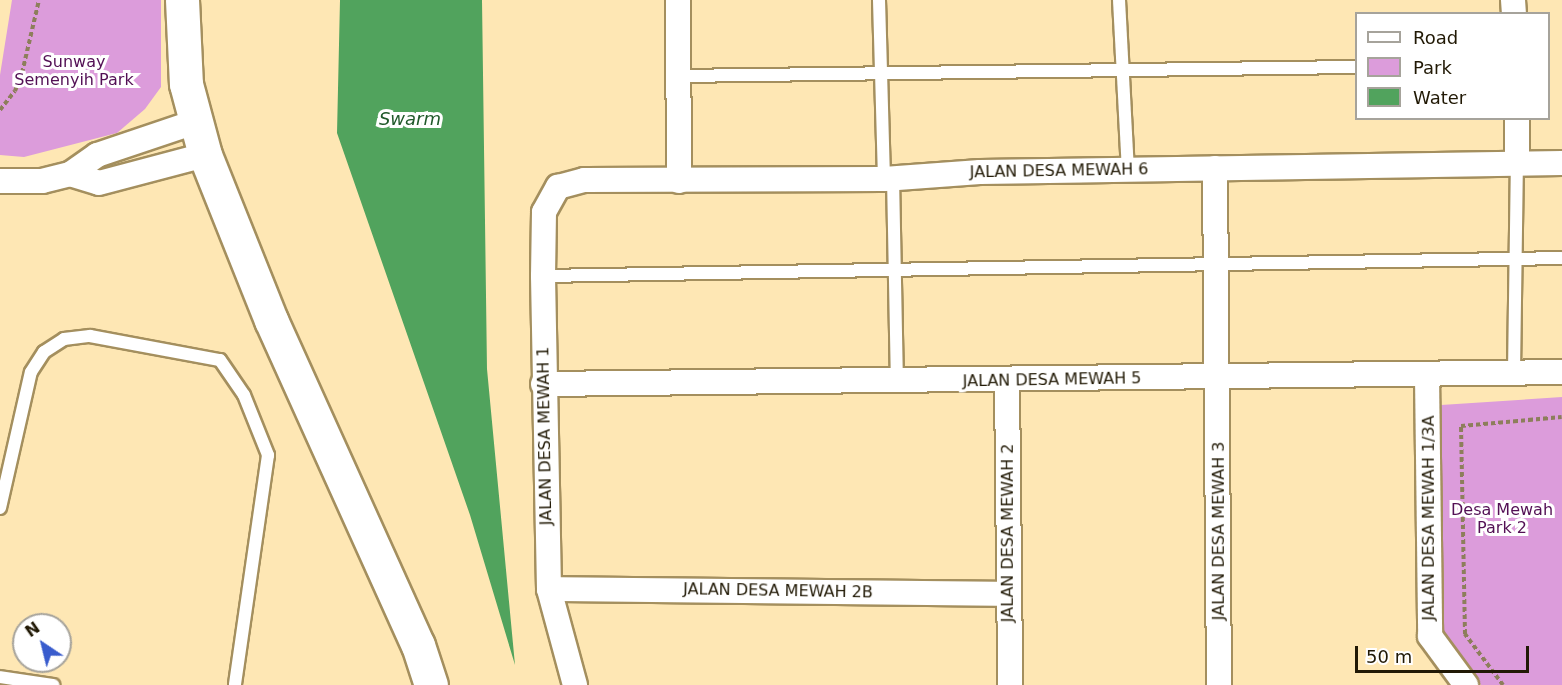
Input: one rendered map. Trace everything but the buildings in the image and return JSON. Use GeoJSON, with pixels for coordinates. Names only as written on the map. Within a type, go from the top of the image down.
{"type":"FeatureCollection","features":[{"type":"Feature","properties":{"kind":"street"},"geometry":{"type":"LineString","coordinates":[[182,0],[186,84],[205,155],[271,320],[418,645],[431,685]]}},
{"type":"Feature","properties":{"kind":"street"},"geometry":{"type":"LineString","coordinates":[[678,0],[679,181]]}},
{"type":"Feature","properties":{"kind":"street"},"geometry":{"type":"LineString","coordinates":[[1517,120],[1517,163]]}},
{"type":"Feature","properties":{"kind":"street"},"geometry":{"type":"LineString","coordinates":[[0,181],[42,181],[70,174],[97,155],[195,122]]}},
{"type":"Feature","properties":{"kind":"street"},"geometry":{"type":"LineString","coordinates":[[70,174],[99,183],[205,155]]}},
{"type":"Feature","properties":{"kind":"street","name":"JALAN DESA MEWAH 6"},"geometry":{"type":"LineString","coordinates":[[558,187],[584,180],[889,178],[1215,168],[1562,163]]}},
{"type":"Feature","properties":{"kind":"street","name":"JALAN DESA MEWAH 3"},"geometry":{"type":"LineString","coordinates":[[1215,168],[1219,685]]}},
{"type":"Feature","properties":{"kind":"street","name":"JALAN DESA MEWAH 1"},"geometry":{"type":"LineString","coordinates":[[558,187],[544,212],[543,384],[549,589],[575,685]]}},
{"type":"Feature","properties":{"kind":"street","name":"JALAN DESA MEWAH 5"},"geometry":{"type":"LineString","coordinates":[[543,384],[1007,381],[1562,372]]}},
{"type":"Feature","properties":{"kind":"street","name":"JALAN DESA MEWAH 1/3A"},"geometry":{"type":"LineString","coordinates":[[1427,375],[1430,636],[1466,685]]}},
{"type":"Feature","properties":{"kind":"street","name":"JALAN DESA MEWAH 2"},"geometry":{"type":"LineString","coordinates":[[1007,381],[1007,594],[1010,685]]}},
{"type":"Feature","properties":{"kind":"street","name":"JALAN DESA MEWAH 2B"},"geometry":{"type":"LineString","coordinates":[[549,589],[1007,594]]}},
{"type":"Feature","properties":{"kind":"lane"},"geometry":{"type":"LineString","coordinates":[[879,0],[880,75],[895,273],[897,381]]}},
{"type":"Feature","properties":{"kind":"lane"},"geometry":{"type":"LineString","coordinates":[[1119,0],[1128,170]]}},
{"type":"Feature","properties":{"kind":"lane"},"geometry":{"type":"LineString","coordinates":[[677,76],[1355,67]]}},
{"type":"Feature","properties":{"kind":"lane"},"geometry":{"type":"LineString","coordinates":[[1514,372],[1517,163]]}},
{"type":"Feature","properties":{"kind":"lane"},"geometry":{"type":"LineString","coordinates":[[543,276],[895,273],[1562,258]]}},
{"type":"Feature","properties":{"kind":"lane"},"geometry":{"type":"LineString","coordinates":[[0,508],[31,372],[44,352],[64,339],[90,336],[220,360],[244,395],[268,455],[236,685]]}},
{"type":"Feature","properties":{"kind":"lane"},"geometry":{"type":"LineString","coordinates":[[0,677],[53,685]]}},
{"type":"Feature","properties":{"kind":"path"},"geometry":{"type":"LineString","coordinates":[[0,110],[15,91],[22,73],[39,0]]}},
{"type":"Feature","properties":{"kind":"path"},"geometry":{"type":"LineString","coordinates":[[1503,685],[1465,634],[1461,426],[1562,417]]}},
{"type":"Feature","properties":{"kind":"green space","name":"Sunway Semenyih Park"},"geometry":{"type":"Polygon","coordinates":[[[12,0],[161,0],[161,87],[145,109],[117,133],[24,157],[0,155],[0,75],[12,0]]]}},
{"type":"Feature","properties":{"kind":"green space","name":"Desa Mewah Park 2"},"geometry":{"type":"Polygon","coordinates":[[[1562,397],[1562,685],[1481,685],[1444,634],[1441,405],[1562,397]]]}},
{"type":"Feature","properties":{"kind":"water","name":"Swarm"},"geometry":{"type":"Polygon","coordinates":[[[340,0],[482,0],[487,369],[515,665],[470,515],[337,133],[340,0]]]}}]}
